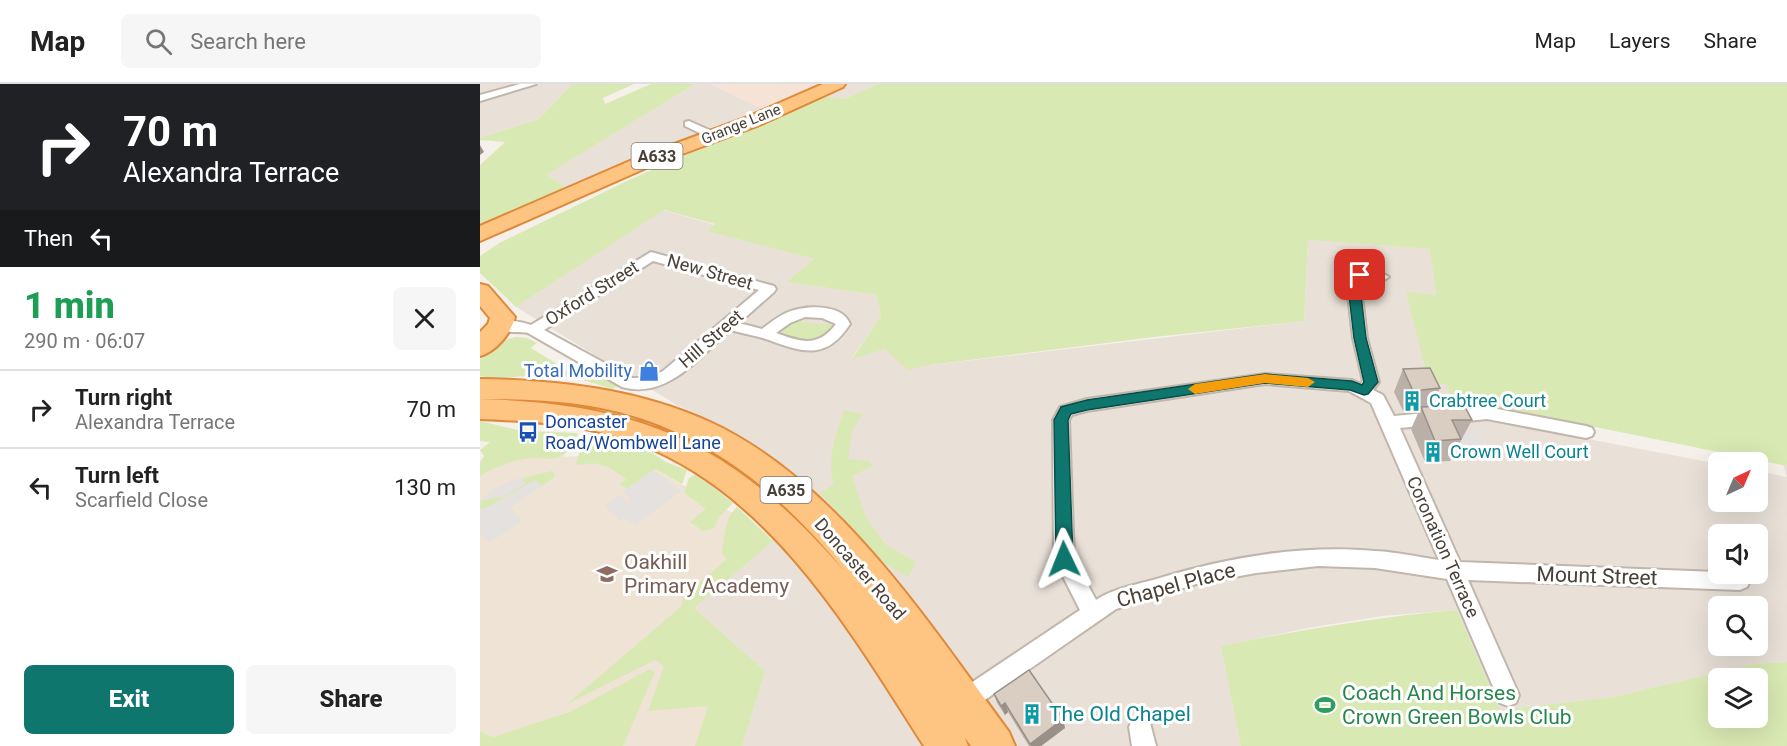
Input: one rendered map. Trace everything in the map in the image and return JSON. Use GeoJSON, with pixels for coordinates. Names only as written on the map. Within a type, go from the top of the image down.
{"type":"FeatureCollection","features":[{"type":"Feature","properties":{"kind":"highway","name":"Grange Lane"},"geometry":{"type":"LineString","coordinates":[[480,234],[652,158],[714,136],[837,84]]}},
{"type":"Feature","properties":{"kind":"highway","name":"A633"},"geometry":{"type":"LineString","coordinates":[[480,249],[714,136]]}},
{"type":"Feature","properties":{"kind":"highway"},"geometry":{"type":"LineString","coordinates":[[480,291],[503,317],[500,327],[480,347]]}},
{"type":"Feature","properties":{"kind":"highway","name":"Doncaster Road"},"geometry":{"type":"LineString","coordinates":[[480,389],[544,391],[617,402],[679,421],[725,444],[783,487],[843,543],[876,582],[994,746]]}},
{"type":"Feature","properties":{"kind":"highway","name":"Doncaster Road"},"geometry":{"type":"LineString","coordinates":[[480,409],[514,410],[590,419],[650,437],[674,447],[725,476],[762,507],[801,546],[828,578],[940,734]]}},
{"type":"Feature","properties":{"kind":"street"},"geometry":{"type":"LineString","coordinates":[[480,98],[531,84]]}},
{"type":"Feature","properties":{"kind":"street"},"geometry":{"type":"LineString","coordinates":[[689,124],[714,136]]}},
{"type":"Feature","properties":{"kind":"street","name":"New Street"},"geometry":{"type":"LineString","coordinates":[[651,256],[769,289]]}},
{"type":"Feature","properties":{"kind":"street","name":"Oxford Street"},"geometry":{"type":"LineString","coordinates":[[533,330],[651,256]]}},
{"type":"Feature","properties":{"kind":"street"},"geometry":{"type":"LineString","coordinates":[[1093,612],[1064,559],[1061,420],[1066,411],[1087,405],[1265,379],[1352,386],[1370,395],[1371,382],[1360,338],[1354,286],[1360,275],[1382,277]]}},
{"type":"Feature","properties":{"kind":"street","name":"Hill Street"},"geometry":{"type":"LineString","coordinates":[[533,330],[628,383],[639,386],[650,385],[669,375],[769,289]]}},
{"type":"Feature","properties":{"kind":"street"},"geometry":{"type":"LineString","coordinates":[[728,325],[765,334]]}},
{"type":"Feature","properties":{"kind":"street"},"geometry":{"type":"LineString","coordinates":[[500,327],[519,326],[533,330]]}},
{"type":"Feature","properties":{"kind":"street","name":"Coronation Terrace"},"geometry":{"type":"LineString","coordinates":[[1370,395],[1389,423],[1508,695]]}},
{"type":"Feature","properties":{"kind":"street"},"geometry":{"type":"LineString","coordinates":[[1389,423],[1487,413],[1539,426],[1586,432]]}},
{"type":"Feature","properties":{"kind":"street","name":"Chapel Place"},"geometry":{"type":"LineString","coordinates":[[940,734],[963,702],[1110,602],[1196,575],[1256,564],[1318,558],[1376,559],[1454,571]]}},
{"type":"Feature","properties":{"kind":"street","name":"Mount Street"},"geometry":{"type":"LineString","coordinates":[[1454,571],[1708,580]]}},
{"type":"Feature","properties":{"kind":"shaded area"},"geometry":{"type":"Polygon","coordinates":[[[480,84],[572,84],[539,119],[480,138],[480,84]]]}},
{"type":"Feature","properties":{"kind":"shaded area"},"geometry":{"type":"Polygon","coordinates":[[[695,84],[711,84],[769,112],[572,191],[545,175],[695,84]]]}},
{"type":"Feature","properties":{"kind":"shaded area"},"geometry":{"type":"Polygon","coordinates":[[[711,84],[833,84],[769,112],[711,84]]]}},
{"type":"Feature","properties":{"kind":"shaded area"},"geometry":{"type":"Polygon","coordinates":[[[844,84],[878,84],[844,99],[819,96],[844,84]]]}},
{"type":"Feature","properties":{"kind":"shaded area"},"geometry":{"type":"Polygon","coordinates":[[[663,210],[715,225],[708,231],[814,259],[788,282],[876,295],[881,316],[852,358],[928,336],[930,365],[1304,321],[1308,240],[1431,249],[1436,295],[1406,293],[1456,406],[1484,419],[1708,462],[1708,512],[1768,512],[1768,473],[1787,477],[1787,662],[1753,664],[1736,668],[1708,668],[1708,675],[1613,697],[1500,710],[1457,610],[1382,616],[1308,628],[1222,646],[1241,746],[742,746],[765,671],[694,608],[820,500],[741,438],[677,405],[516,307],[663,210]]]}},
{"type":"Feature","properties":{"kind":"shaded area"},"geometry":{"type":"Polygon","coordinates":[[[1455,428],[1478,430],[1491,458],[1466,454],[1460,462],[1453,461],[1445,445],[1463,444],[1455,428]]]}},
{"type":"Feature","properties":{"kind":"shaded area","name":"Oakhill Primary Academy"},"geometry":{"type":"Polygon","coordinates":[[[571,446],[563,457],[581,456],[615,447],[731,512],[773,541],[694,608],[765,671],[742,746],[611,746],[572,711],[493,737],[480,731],[480,462],[571,446]]]}},
{"type":"Feature","properties":{"kind":"shaded area"},"geometry":{"type":"Polygon","coordinates":[[[653,470],[681,491],[635,525],[624,518],[620,520],[604,506],[619,495],[628,502],[632,499],[623,492],[653,470]]]}},
{"type":"Feature","properties":{"kind":"shaded area"},"geometry":{"type":"Polygon","coordinates":[[[523,478],[525,484],[503,497],[481,500],[494,489],[510,481],[523,478]]]}},
{"type":"Feature","properties":{"kind":"shaded area"},"geometry":{"type":"Polygon","coordinates":[[[535,480],[542,486],[510,508],[522,521],[489,543],[480,533],[480,510],[504,499],[535,480]]]}},
{"type":"Feature","properties":{"kind":"green space"},"geometry":{"type":"Polygon","coordinates":[[[572,84],[634,84],[603,98],[605,104],[651,84],[695,84],[546,175],[572,191],[480,229],[480,165],[505,142],[480,140],[480,138],[539,119],[572,84]]]}},
{"type":"Feature","properties":{"kind":"green space"},"geometry":{"type":"Polygon","coordinates":[[[878,84],[1787,84],[1787,466],[1768,462],[1768,452],[1718,452],[1482,404],[1456,406],[1446,384],[1429,383],[1406,292],[1436,295],[1430,249],[1308,240],[1304,321],[1154,337],[929,365],[908,370],[885,349],[852,359],[881,316],[876,295],[787,282],[814,259],[707,231],[715,224],[664,210],[516,307],[480,273],[480,256],[499,243],[629,180],[819,96],[844,99],[878,84]]]}},
{"type":"Feature","properties":{"kind":"green space"},"geometry":{"type":"Polygon","coordinates":[[[800,316],[803,322],[827,325],[828,318],[834,320],[836,325],[822,340],[809,342],[796,340],[781,330],[783,326],[800,316]]]}},
{"type":"Feature","properties":{"kind":"green space"},"geometry":{"type":"Polygon","coordinates":[[[516,337],[527,338],[537,343],[531,348],[560,366],[554,374],[505,378],[480,376],[480,359],[500,342],[516,337]]]}},
{"type":"Feature","properties":{"kind":"green space"},"geometry":{"type":"Polygon","coordinates":[[[567,370],[576,375],[587,371],[593,372],[618,386],[612,389],[577,378],[561,376],[567,370]]]}},
{"type":"Feature","properties":{"kind":"green space"},"geometry":{"type":"Polygon","coordinates":[[[605,406],[642,416],[716,448],[709,454],[598,413],[605,406]]]}},
{"type":"Feature","properties":{"kind":"green space"},"geometry":{"type":"Polygon","coordinates":[[[844,410],[863,414],[852,430],[848,459],[869,461],[873,466],[852,476],[866,518],[886,545],[916,562],[908,577],[882,562],[820,493],[834,484],[832,456],[844,410]]]}},
{"type":"Feature","properties":{"kind":"green space"},"geometry":{"type":"Polygon","coordinates":[[[480,421],[522,431],[578,433],[573,443],[559,457],[517,460],[480,476],[480,462],[484,456],[480,450],[490,442],[480,441],[480,421]]]}},
{"type":"Feature","properties":{"kind":"green space"},"geometry":{"type":"Polygon","coordinates":[[[601,435],[648,450],[666,462],[687,470],[682,484],[655,469],[627,489],[620,484],[626,479],[608,467],[592,463],[576,465],[581,451],[601,435]]]}},
{"type":"Feature","properties":{"kind":"green space"},"geometry":{"type":"Polygon","coordinates":[[[552,471],[555,474],[553,478],[542,486],[535,480],[483,510],[480,508],[481,500],[503,497],[525,484],[523,478],[552,471]]]}},
{"type":"Feature","properties":{"kind":"green space"},"geometry":{"type":"Polygon","coordinates":[[[696,474],[733,503],[719,517],[714,528],[703,531],[690,522],[706,509],[684,493],[689,478],[696,474]]]}},
{"type":"Feature","properties":{"kind":"green space"},"geometry":{"type":"Polygon","coordinates":[[[737,507],[773,541],[694,608],[765,671],[742,746],[695,746],[708,706],[648,711],[664,666],[655,660],[567,704],[682,606],[683,597],[727,559],[722,553],[726,528],[737,507]]]}},
{"type":"Feature","properties":{"kind":"green space"},"geometry":{"type":"Polygon","coordinates":[[[1457,610],[1500,710],[1613,697],[1708,675],[1708,728],[1768,728],[1768,668],[1736,668],[1753,664],[1787,662],[1787,746],[1241,746],[1221,646],[1397,616],[1457,610]]]}},
{"type":"Feature","properties":{"kind":"green space"},"geometry":{"type":"Polygon","coordinates":[[[650,669],[655,672],[623,746],[480,746],[480,731],[493,737],[572,711],[650,669]]]}},
{"type":"Feature","properties":{"kind":"building"},"geometry":{"type":"Polygon","coordinates":[[[1430,368],[1440,388],[1413,391],[1403,369],[1430,368]]]}},
{"type":"Feature","properties":{"kind":"building"},"geometry":{"type":"Polygon","coordinates":[[[1464,405],[1472,420],[1452,420],[1461,439],[1435,441],[1421,407],[1464,405]]]}},
{"type":"Feature","properties":{"kind":"building","name":"The Old Chapel"},"geometry":{"type":"Polygon","coordinates":[[[1029,670],[1063,719],[1030,744],[1005,703],[1001,706],[994,694],[1029,670]]]}},
{"type":"Feature","properties":{"kind":"slow traffic"},"geometry":{"type":"LineString","coordinates":[[1195,389],[1265,379],[1308,382]]}},
{"type":"Feature","properties":{"kind":"place","name":"Total Mobility"},"geometry":{"type":"Point","coordinates":[649,371]}},
{"type":"Feature","properties":{"kind":"place","name":"Crabtree Court"},"geometry":{"type":"Point","coordinates":[1412,401]}},
{"type":"Feature","properties":{"kind":"place","name":"Doncaster Road/Wombwell Lane"},"geometry":{"type":"Point","coordinates":[528,432]}},
{"type":"Feature","properties":{"kind":"place","name":"Crown Well Court"},"geometry":{"type":"Point","coordinates":[1433,452]}},
{"type":"Feature","properties":{"kind":"place","name":"Oakhill Primary Academy"},"geometry":{"type":"Point","coordinates":[607,574]}},
{"type":"Feature","properties":{"kind":"place","name":"Coach And Horses Crown Green Bowls Club"},"geometry":{"type":"Point","coordinates":[1325,705]}},
{"type":"Feature","properties":{"kind":"place","name":"The Old Chapel"},"geometry":{"type":"Point","coordinates":[1032,714]}},
{"type":"Feature","properties":{"kind":"route"},"geometry":{"type":"LineString","coordinates":[[1064,559],[1061,420],[1066,411],[1087,405],[1265,379],[1352,386],[1364,390],[1371,382],[1360,338],[1354,286],[1360,275]]}}]}
